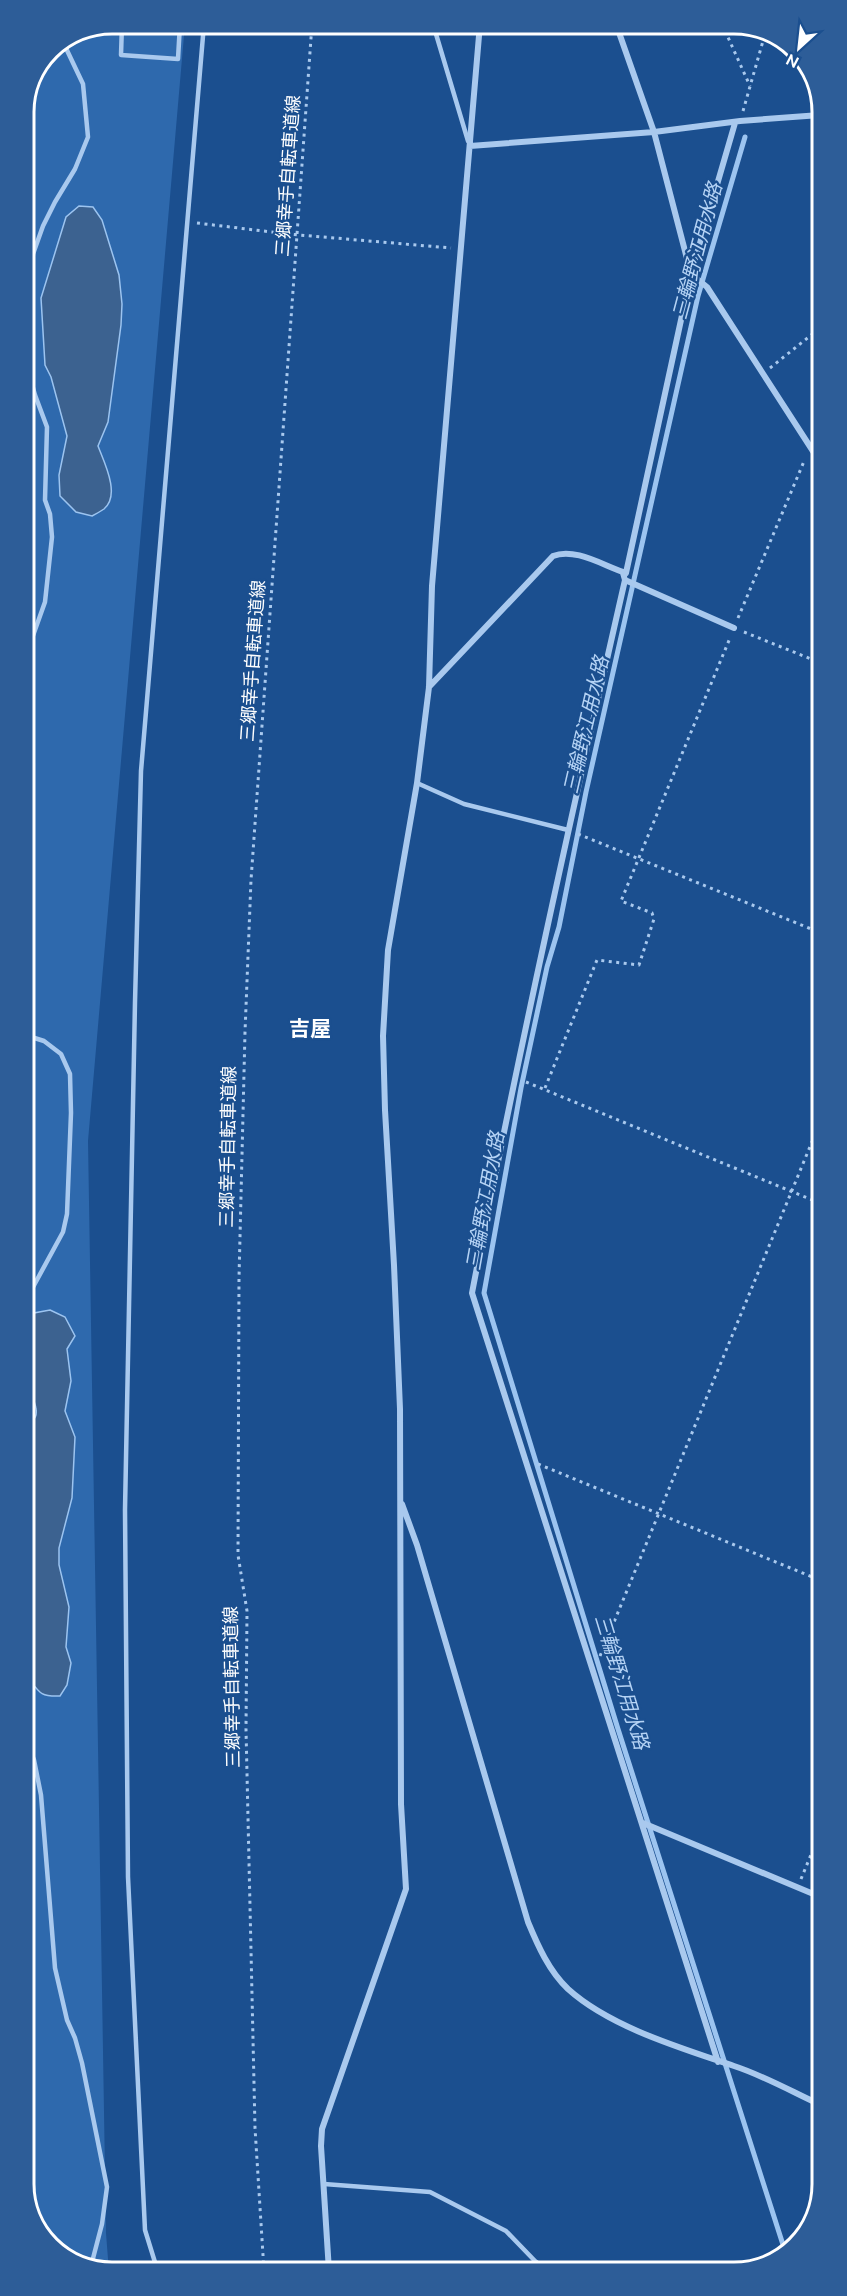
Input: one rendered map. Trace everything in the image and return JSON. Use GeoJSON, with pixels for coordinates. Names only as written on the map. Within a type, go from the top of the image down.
{"type":"FeatureCollection","features":[{"type":"Feature","properties":{"kind":"street"},"geometry":{"type":"LineString","coordinates":[[328,2261],[322,2129],[406,1889],[401,1804],[399,1387],[384,1101],[383,1036],[387,950],[417,783],[429,687],[432,586],[479,35]]}},
{"type":"Feature","properties":{"kind":"street"},"geometry":{"type":"LineString","coordinates":[[620,35],[654,132],[691,274],[707,287],[811,448]]}},
{"type":"Feature","properties":{"kind":"street"},"geometry":{"type":"LineString","coordinates":[[470,146],[654,132],[737,122],[812,117]]}},
{"type":"Feature","properties":{"kind":"street"},"geometry":{"type":"LineString","coordinates":[[623,573],[626,573],[691,274],[737,122]]}},
{"type":"Feature","properties":{"kind":"street"},"geometry":{"type":"LineString","coordinates":[[429,687],[553,556],[563,552],[623,573],[626,580],[568,830],[472,1293],[718,2062]]}},
{"type":"Feature","properties":{"kind":"street"},"geometry":{"type":"LineString","coordinates":[[626,580],[734,628]]}},
{"type":"Feature","properties":{"kind":"street"},"geometry":{"type":"LineString","coordinates":[[400,1501],[417,1545],[528,1922],[552,1970],[567,1989],[596,2009],[631,2027],[718,2062],[735,2066],[812,2101]]}},
{"type":"Feature","properties":{"kind":"street"},"geometry":{"type":"LineString","coordinates":[[643,1823],[812,1893]]}},
{"type":"Feature","properties":{"kind":"lane"},"geometry":{"type":"LineString","coordinates":[[122,35],[121,55],[178,59],[179,35]]}},
{"type":"Feature","properties":{"kind":"lane"},"geometry":{"type":"LineString","coordinates":[[154,2261],[144,2230],[128,1877],[125,1510],[129,1259],[141,771],[203,35]]}},
{"type":"Feature","properties":{"kind":"lane"},"geometry":{"type":"LineString","coordinates":[[436,35],[470,146]]}},
{"type":"Feature","properties":{"kind":"lane"},"geometry":{"type":"LineString","coordinates":[[35,254],[37,241],[55,202],[75,169],[88,137],[83,84],[67,50]]}},
{"type":"Feature","properties":{"kind":"lane"},"geometry":{"type":"LineString","coordinates":[[35,395],[47,427],[45,500],[50,514],[52,537],[45,602],[35,630]]}},
{"type":"Feature","properties":{"kind":"lane"},"geometry":{"type":"LineString","coordinates":[[417,783],[464,804],[568,830]]}},
{"type":"Feature","properties":{"kind":"lane"},"geometry":{"type":"LineString","coordinates":[[35,1038],[44,1041],[61,1054],[70,1074],[71,1113],[68,1205],[65,1223],[63,1232],[35,1283]]}},
{"type":"Feature","properties":{"kind":"lane"},"geometry":{"type":"LineString","coordinates":[[35,1765],[41,1795],[55,1968],[67,2020],[82,2063],[106,2187],[102,2224],[93,2259]]}},
{"type":"Feature","properties":{"kind":"lane"},"geometry":{"type":"LineString","coordinates":[[324,2184],[430,2192],[506,2231],[536,2262]]}},
{"type":"Feature","properties":{"kind":"path","name":"三郷幸手自転車道線"},"geometry":{"type":"LineString","coordinates":[[263,2261],[253,2062],[246,1729],[246,1611],[237,1554],[244,1032],[251,880],[311,35]]}},
{"type":"Feature","properties":{"kind":"path"},"geometry":{"type":"LineString","coordinates":[[728,35],[750,87]]}},
{"type":"Feature","properties":{"kind":"path"},"geometry":{"type":"LineString","coordinates":[[737,122],[763,40]]}},
{"type":"Feature","properties":{"kind":"path"},"geometry":{"type":"LineString","coordinates":[[196,222],[297,235],[461,249]]}},
{"type":"Feature","properties":{"kind":"path"},"geometry":{"type":"LineString","coordinates":[[764,373],[812,334]]}},
{"type":"Feature","properties":{"kind":"path"},"geometry":{"type":"LineString","coordinates":[[545,1088],[597,960],[639,965],[654,919],[652,913],[621,901],[798,472],[811,448]]}},
{"type":"Feature","properties":{"kind":"path"},"geometry":{"type":"LineString","coordinates":[[734,628],[812,659]]}},
{"type":"Feature","properties":{"kind":"path"},"geometry":{"type":"LineString","coordinates":[[568,830],[812,929]]}},
{"type":"Feature","properties":{"kind":"path"},"geometry":{"type":"LineString","coordinates":[[516,1078],[545,1088],[812,1200]]}},
{"type":"Feature","properties":{"kind":"path"},"geometry":{"type":"LineString","coordinates":[[594,1671],[812,1142]]}},
{"type":"Feature","properties":{"kind":"path"},"geometry":{"type":"LineString","coordinates":[[524,1458],[812,1577]]}},
{"type":"Feature","properties":{"kind":"path"},"geometry":{"type":"LineString","coordinates":[[798,1887],[812,1853]]}},
{"type":"Feature","properties":{"kind":"shaded area"},"geometry":{"type":"Polygon","coordinates":[[[112,35],[184,35],[88,1141],[108,2261],[92,2259],[73,2251],[48,2227],[37,2204],[35,2194],[35,107],[40,83],[48,69],[57,57],[83,40],[112,35]]]}},
{"type":"Feature","properties":{"kind":"shaded area"},"geometry":{"type":"Polygon","coordinates":[[[79,206],[93,207],[102,220],[119,275],[122,304],[108,422],[98,446],[110,478],[111,496],[104,509],[92,516],[76,512],[60,496],[59,475],[67,436],[51,377],[45,365],[41,298],[66,217],[79,206]]]}},
{"type":"Feature","properties":{"kind":"shaded area"},"geometry":{"type":"Polygon","coordinates":[[[50,1310],[65,1317],[75,1336],[67,1349],[71,1381],[65,1411],[75,1437],[72,1498],[59,1548],[59,1565],[69,1607],[66,1647],[71,1663],[67,1685],[60,1696],[43,1694],[35,1686],[35,1313],[50,1310]]]}},
{"type":"Feature","properties":{"kind":"waterway","name":"三輪野江用水路"},"geometry":{"type":"LineString","coordinates":[[745,137],[698,296],[586,792],[559,927],[547,967],[521,1088],[484,1293],[618,1729],[783,2244]]}},
{"type":"Feature","properties":{"kind":"district","name":"吉屋"},"geometry":{"type":"Point","coordinates":[310,1029]}}]}
